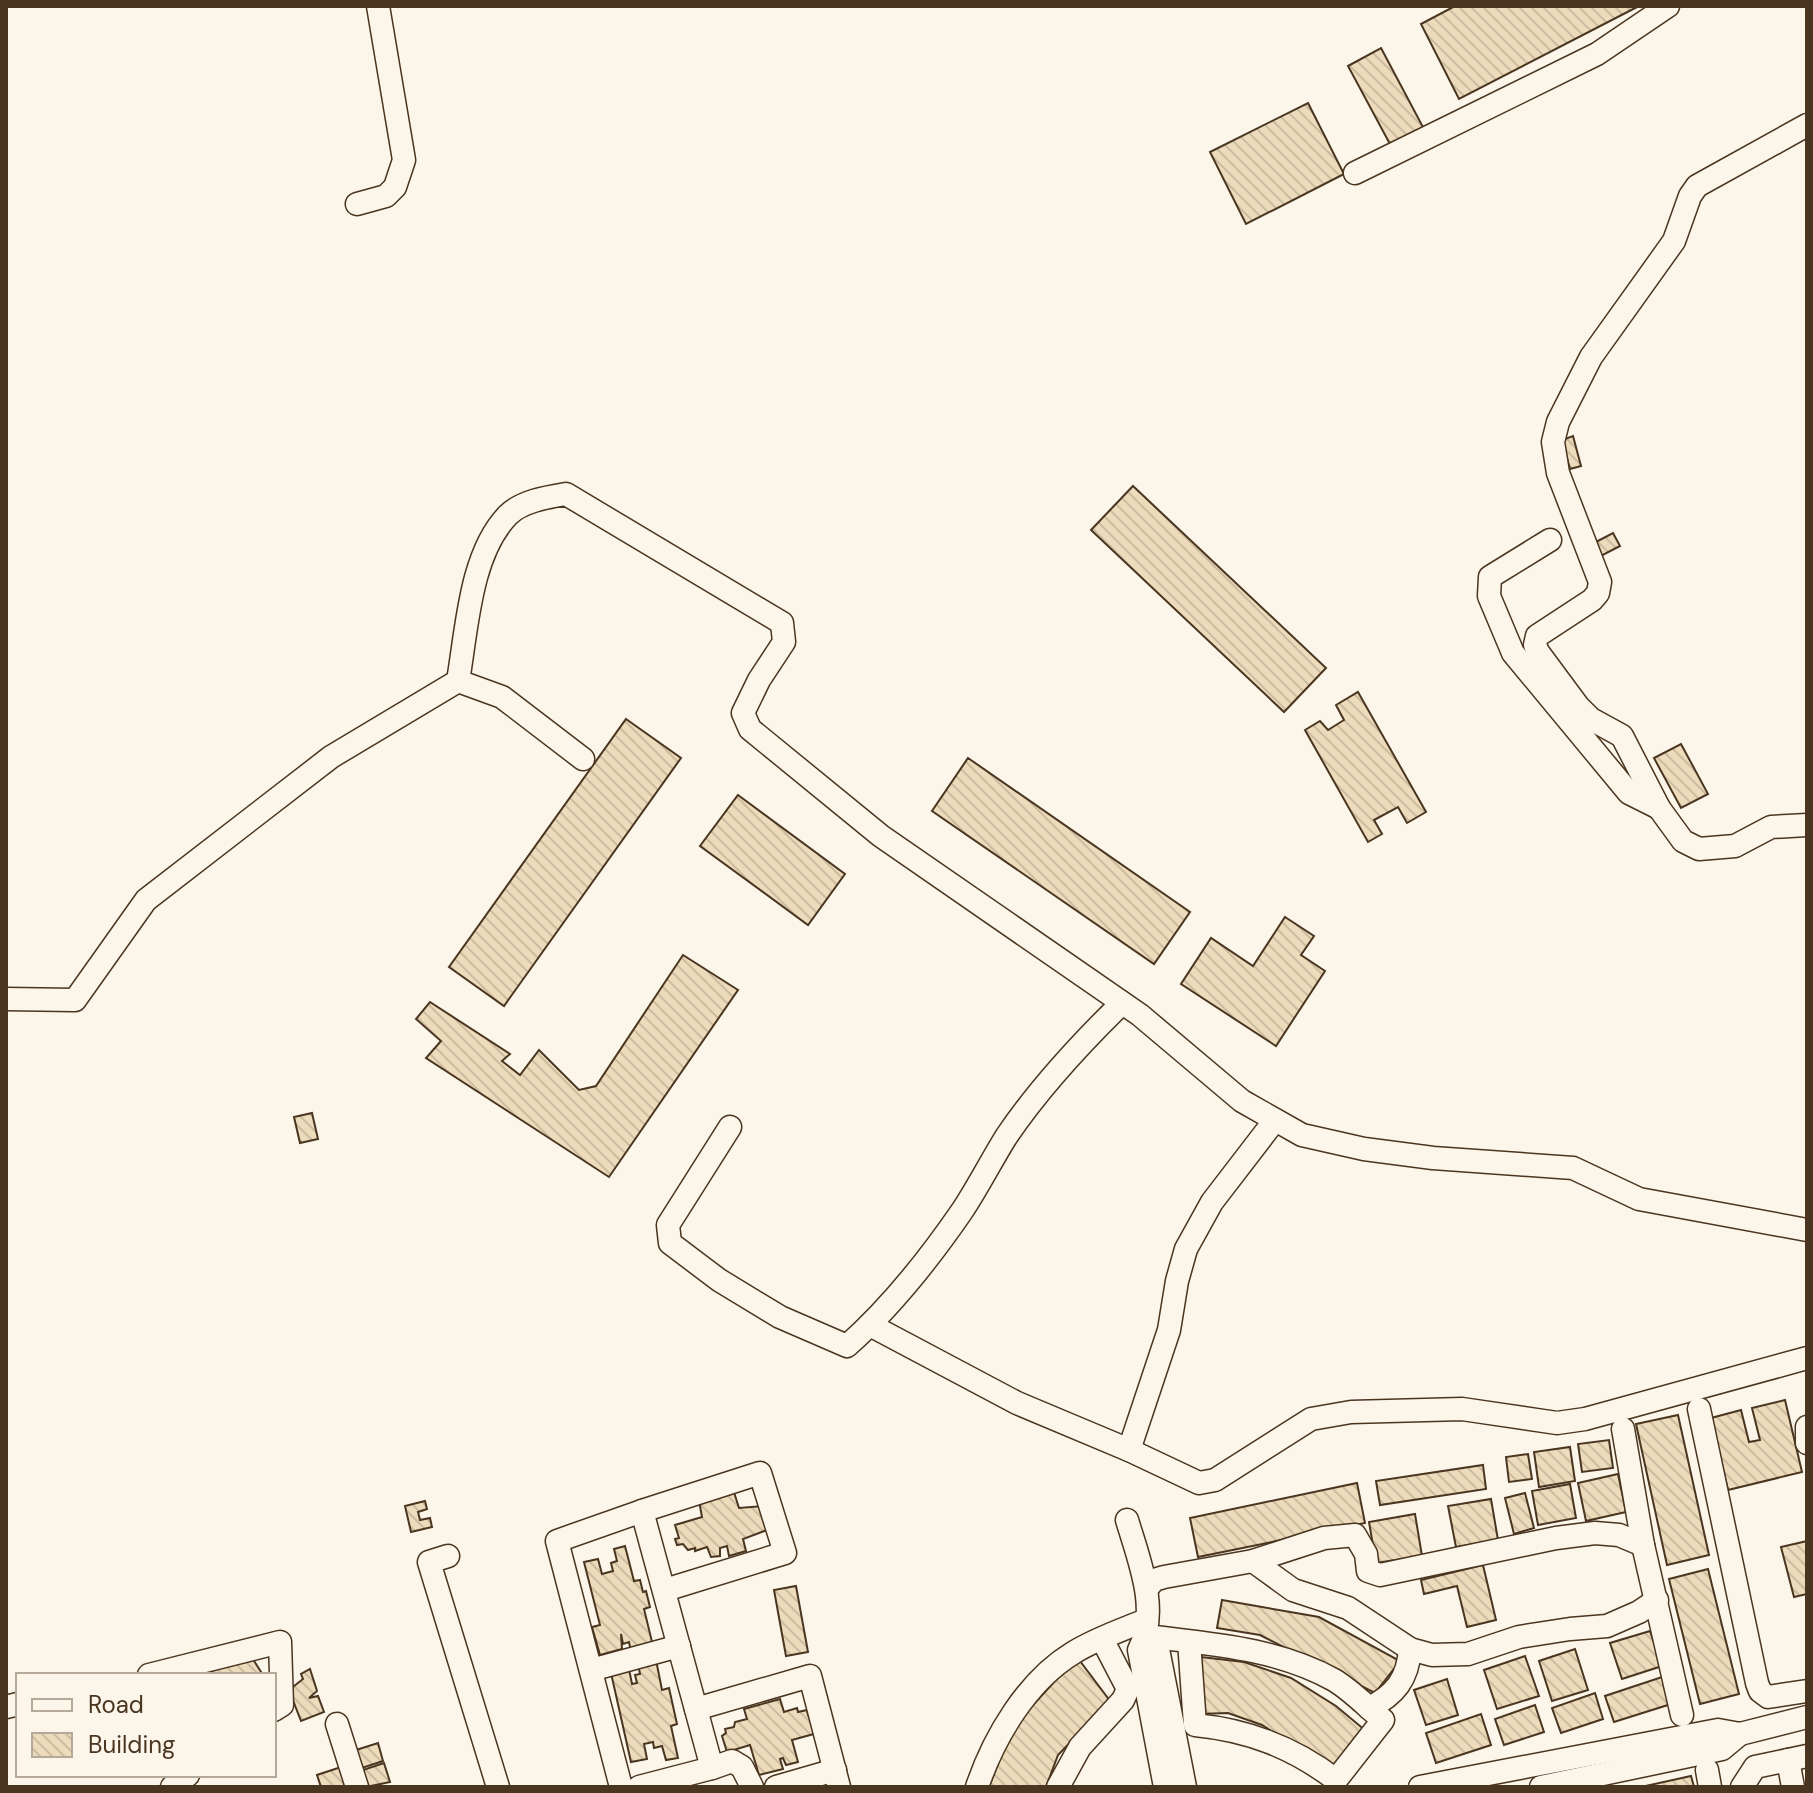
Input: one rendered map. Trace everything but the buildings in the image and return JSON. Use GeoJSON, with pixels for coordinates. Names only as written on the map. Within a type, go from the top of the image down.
{"type":"FeatureCollection","features":[{"type":"Feature","properties":{"kind":"street"},"geometry":{"type":"LineString","coordinates":[[357,204],[386,196],[395,187],[404,160],[378,6]]}},
{"type":"Feature","properties":{"kind":"street"},"geometry":{"type":"LineString","coordinates":[[1355,173],[1597,54],[1668,6]]}},
{"type":"Feature","properties":{"kind":"street"},"geometry":{"type":"LineString","coordinates":[[1807,125],[1697,186],[1690,196],[1674,241],[1591,357],[1558,422],[1553,442],[1558,473],[1600,582],[1598,593],[1537,636],[1535,645],[1578,706],[1591,719],[1622,736],[1659,808],[1683,841],[1699,849],[1735,846],[1771,827],[1807,825]]}},
{"type":"Feature","properties":{"kind":"street"},"geometry":{"type":"LineString","coordinates":[[6,999],[75,1000],[146,900],[331,757],[458,681],[482,553],[509,513],[543,497],[566,494],[782,623],[784,642],[759,680],[743,713],[750,729],[881,836],[1122,1003],[1242,1101],[1302,1135],[1364,1149],[1433,1158],[1573,1168],[1639,1199],[1807,1230]]}},
{"type":"Feature","properties":{"kind":"street"},"geometry":{"type":"LineString","coordinates":[[1550,540],[1490,577],[1489,596],[1513,653],[1629,793],[1659,808]]}},
{"type":"Feature","properties":{"kind":"street"},"geometry":{"type":"LineString","coordinates":[[458,681],[502,697],[583,759]]}},
{"type":"Feature","properties":{"kind":"street"},"geometry":{"type":"LineString","coordinates":[[730,1127],[668,1225],[670,1243],[719,1280],[780,1317],[847,1346],[870,1325],[920,1267],[963,1210],[1007,1137],[1045,1087],[1122,1003]]}},
{"type":"Feature","properties":{"kind":"street"},"geometry":{"type":"LineString","coordinates":[[1129,1450],[1169,1330],[1186,1249],[1212,1202],[1275,1120]]}},
{"type":"Feature","properties":{"kind":"street"},"geometry":{"type":"LineString","coordinates":[[870,1325],[1017,1403],[1199,1483],[1215,1480],[1311,1419],[1351,1412],[1462,1409],[1557,1423],[1585,1419],[1807,1358]]}},
{"type":"Feature","properties":{"kind":"street"},"geometry":{"type":"LineString","coordinates":[[1699,1409],[1760,1691],[1768,1697],[1807,1691]]}},
{"type":"Feature","properties":{"kind":"street"},"geometry":{"type":"LineString","coordinates":[[1807,1427],[1807,1443]]}},
{"type":"Feature","properties":{"kind":"street"},"geometry":{"type":"LineString","coordinates":[[1623,1429],[1643,1545],[1682,1715]]}},
{"type":"Feature","properties":{"kind":"street"},"geometry":{"type":"LineString","coordinates":[[621,1787],[557,1541],[760,1473],[785,1553],[665,1590]]}},
{"type":"Feature","properties":{"kind":"street"},"geometry":{"type":"LineString","coordinates":[[642,1511],[712,1768]]}},
{"type":"Feature","properties":{"kind":"street"},"geometry":{"type":"LineString","coordinates":[[1127,1520],[1148,1587],[1146,1628],[1139,1650],[1165,1787]]}},
{"type":"Feature","properties":{"kind":"street"},"geometry":{"type":"LineString","coordinates":[[1148,1587],[1154,1580],[1164,1577],[1253,1561],[1324,1538],[1355,1535],[1366,1554],[1368,1571],[1380,1575],[1556,1538],[1595,1533],[1619,1535],[1643,1545]]}},
{"type":"Feature","properties":{"kind":"street"},"geometry":{"type":"LineString","coordinates":[[448,1556],[429,1562],[498,1787]]}},
{"type":"Feature","properties":{"kind":"street"},"geometry":{"type":"LineString","coordinates":[[1253,1561],[1293,1590],[1348,1608],[1410,1649],[1432,1655],[1468,1654],[1519,1637],[1607,1626],[1657,1600]]}},
{"type":"Feature","properties":{"kind":"street"},"geometry":{"type":"LineString","coordinates":[[1146,1628],[1158,1649],[1185,1787]]}},
{"type":"Feature","properties":{"kind":"street"},"geometry":{"type":"LineString","coordinates":[[977,1787],[1015,1712],[1044,1675],[1074,1652],[1102,1639],[1146,1628],[1189,1641],[1280,1657],[1335,1681],[1383,1720],[1336,1780],[1290,1750],[1255,1735],[1195,1725],[1189,1641]]}},
{"type":"Feature","properties":{"kind":"street"},"geometry":{"type":"LineString","coordinates":[[1058,1787],[1080,1747],[1123,1700],[1128,1689],[1102,1639]]}},
{"type":"Feature","properties":{"kind":"street"},"geometry":{"type":"LineString","coordinates":[[157,1673],[280,1642],[282,1705],[276,1709]]}},
{"type":"Feature","properties":{"kind":"street"},"geometry":{"type":"LineString","coordinates":[[591,1670],[679,1646]]}},
{"type":"Feature","properties":{"kind":"street"},"geometry":{"type":"LineString","coordinates":[[1369,1708],[1398,1688],[1409,1666],[1410,1649]]}},
{"type":"Feature","properties":{"kind":"street"},"geometry":{"type":"LineString","coordinates":[[696,1709],[810,1676],[837,1778],[776,1787]]}},
{"type":"Feature","properties":{"kind":"street"},"geometry":{"type":"LineString","coordinates":[[1420,1787],[1512,1778],[1718,1730],[1740,1734],[1807,1717]]}},
{"type":"Feature","properties":{"kind":"street"},"geometry":{"type":"LineString","coordinates":[[337,1724],[357,1787]]}},
{"type":"Feature","properties":{"kind":"street"},"geometry":{"type":"LineString","coordinates":[[1541,1787],[1722,1749],[1740,1734]]}},
{"type":"Feature","properties":{"kind":"street"},"geometry":{"type":"LineString","coordinates":[[1742,1787],[1755,1767],[1797,1758],[1793,1787]]}},
{"type":"Feature","properties":{"kind":"street"},"geometry":{"type":"LineString","coordinates":[[639,1787],[732,1761],[742,1767],[752,1787]]}}]}
